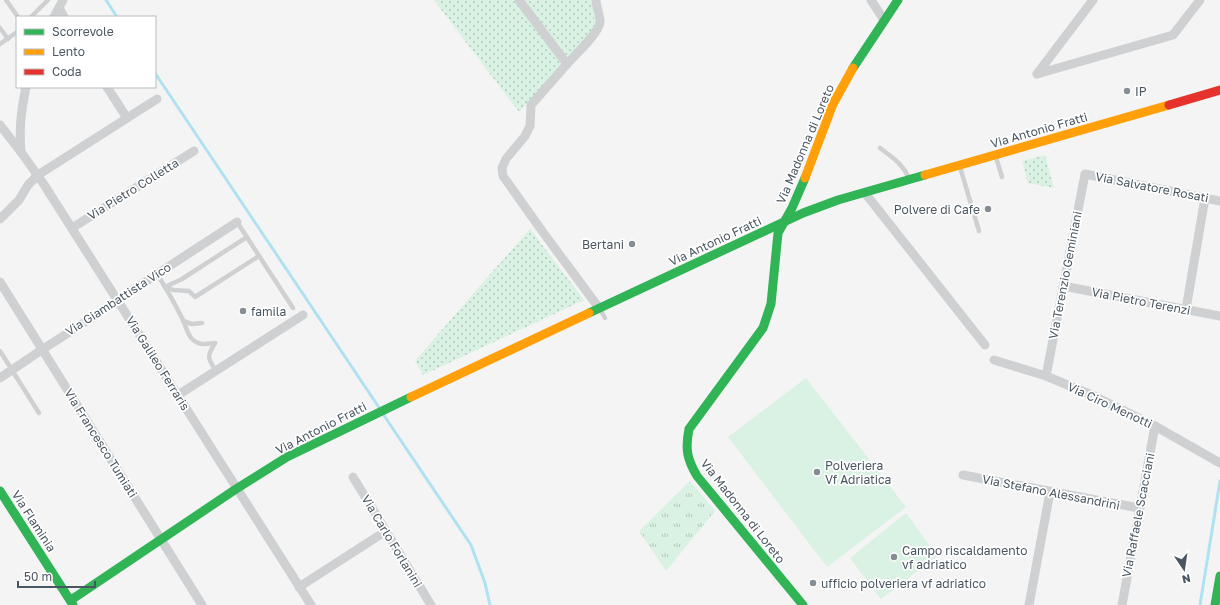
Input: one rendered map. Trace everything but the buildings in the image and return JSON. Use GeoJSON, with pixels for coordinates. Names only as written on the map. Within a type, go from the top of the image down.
{"type":"FeatureCollection","features":[{"type":"Feature","properties":{"kind":"street"},"geometry":{"type":"LineString","coordinates":[[55,16],[63,0]]}},
{"type":"Feature","properties":{"kind":"street"},"geometry":{"type":"LineString","coordinates":[[519,0],[567,64]]}},
{"type":"Feature","properties":{"kind":"street"},"geometry":{"type":"LineString","coordinates":[[596,0],[600,22],[597,31],[531,105],[530,126],[525,136],[506,159],[502,168],[503,176],[507,182],[599,308]]}},
{"type":"Feature","properties":{"kind":"street"},"geometry":{"type":"LineString","coordinates":[[871,0],[884,20]]}},
{"type":"Feature","properties":{"kind":"street","name":"Via Madonna di Loreto"},"geometry":{"type":"LineString","coordinates":[[803,605],[697,476],[688,460],[686,441],[689,429],[763,328],[771,304],[778,233],[794,205],[822,131],[841,89],[860,57],[898,0]]}},
{"type":"Feature","properties":{"kind":"street"},"geometry":{"type":"LineString","coordinates":[[1093,0],[1037,74],[1173,35],[1200,0]]}},
{"type":"Feature","properties":{"kind":"street"},"geometry":{"type":"LineString","coordinates":[[59,8],[63,16]]}},
{"type":"Feature","properties":{"kind":"street"},"geometry":{"type":"LineString","coordinates":[[21,152],[21,111],[26,88]]}},
{"type":"Feature","properties":{"kind":"street"},"geometry":{"type":"LineString","coordinates":[[108,88],[127,118]]}},
{"type":"Feature","properties":{"kind":"street","name":"Via Antonio Fratti"},"geometry":{"type":"LineString","coordinates":[[69,603],[161,539],[286,457],[599,308],[783,223],[828,204],[865,192],[1220,90]]}},
{"type":"Feature","properties":{"kind":"street"},"geometry":{"type":"LineString","coordinates":[[0,219],[19,200],[28,185],[38,175],[157,99]]}},
{"type":"Feature","properties":{"kind":"street","name":"Via Galileo Ferraris"},"geometry":{"type":"LineString","coordinates":[[0,125],[38,175],[311,605]]}},
{"type":"Feature","properties":{"kind":"street","name":"Via Pietro Colletta"},"geometry":{"type":"LineString","coordinates":[[72,228],[194,151]]}},
{"type":"Feature","properties":{"kind":"street","name":"Via Salvatore Rosati"},"geometry":{"type":"LineString","coordinates":[[1085,174],[1220,201]]}},
{"type":"Feature","properties":{"kind":"street","name":"Via Terenzio Geminiani"},"geometry":{"type":"LineString","coordinates":[[1046,376],[1085,174]]}},
{"type":"Feature","properties":{"kind":"street"},"geometry":{"type":"LineString","coordinates":[[865,192],[985,345]]}},
{"type":"Feature","properties":{"kind":"street"},"geometry":{"type":"LineString","coordinates":[[1186,310],[1205,198]]}},
{"type":"Feature","properties":{"kind":"street","name":"Via Giambattista Vico"},"geometry":{"type":"LineString","coordinates":[[0,378],[237,222]]}},
{"type":"Feature","properties":{"kind":"street","name":"Via Francesco Tumiati"},"geometry":{"type":"LineString","coordinates":[[0,282],[202,605]]}},
{"type":"Feature","properties":{"kind":"street","name":"Via Pietro Terenzi"},"geometry":{"type":"LineString","coordinates":[[1063,286],[1220,316]]}},
{"type":"Feature","properties":{"kind":"street"},"geometry":{"type":"LineString","coordinates":[[178,395],[303,315]]}},
{"type":"Feature","properties":{"kind":"street","name":"Via Ciro Menotti"},"geometry":{"type":"LineString","coordinates":[[994,360],[1046,376],[1094,396],[1155,426],[1220,463]]}},
{"type":"Feature","properties":{"kind":"street","name":"Via Raffaele Scacciani"},"geometry":{"type":"LineString","coordinates":[[1122,605],[1155,426]]}},
{"type":"Feature","properties":{"kind":"street","name":"Via Stefano Alessandrini"},"geometry":{"type":"LineString","coordinates":[[963,475],[1139,508]]}},
{"type":"Feature","properties":{"kind":"street","name":"Via Carlo Forlanini"},"geometry":{"type":"LineString","coordinates":[[353,476],[431,605]]}},
{"type":"Feature","properties":{"kind":"street","name":"Via Flaminia"},"geometry":{"type":"LineString","coordinates":[[0,491],[69,603]]}},
{"type":"Feature","properties":{"kind":"street"},"geometry":{"type":"LineString","coordinates":[[1029,605],[1050,492]]}},
{"type":"Feature","properties":{"kind":"street"},"geometry":{"type":"LineString","coordinates":[[299,587],[386,531]]}},
{"type":"Feature","properties":{"kind":"street"},"geometry":{"type":"LineString","coordinates":[[1215,605],[1220,576]]}},
{"type":"Feature","properties":{"kind":"lane"},"geometry":{"type":"LineString","coordinates":[[6,0],[17,16]]}},
{"type":"Feature","properties":{"kind":"lane"},"geometry":{"type":"LineString","coordinates":[[32,16],[48,0]]}},
{"type":"Feature","properties":{"kind":"lane"},"geometry":{"type":"LineString","coordinates":[[0,28],[8,39]]}},
{"type":"Feature","properties":{"kind":"lane"},"geometry":{"type":"LineString","coordinates":[[0,44],[16,33]]}},
{"type":"Feature","properties":{"kind":"lane"},"geometry":{"type":"LineString","coordinates":[[880,148],[905,169],[910,180]]}},
{"type":"Feature","properties":{"kind":"lane"},"geometry":{"type":"LineString","coordinates":[[995,155],[1002,177]]}},
{"type":"Feature","properties":{"kind":"lane"},"geometry":{"type":"LineString","coordinates":[[960,165],[979,231]]}},
{"type":"Feature","properties":{"kind":"lane"},"geometry":{"type":"LineString","coordinates":[[237,222],[293,308]]}},
{"type":"Feature","properties":{"kind":"lane"},"geometry":{"type":"LineString","coordinates":[[165,287],[182,279],[248,237]]}},
{"type":"Feature","properties":{"kind":"lane"},"geometry":{"type":"LineString","coordinates":[[165,287],[172,290],[189,291],[195,297],[259,256]]}},
{"type":"Feature","properties":{"kind":"lane"},"geometry":{"type":"LineString","coordinates":[[157,274],[193,340],[202,345],[215,343],[209,352],[210,362],[216,371]]}},
{"type":"Feature","properties":{"kind":"lane"},"geometry":{"type":"LineString","coordinates":[[599,308],[605,318]]}},
{"type":"Feature","properties":{"kind":"lane"},"geometry":{"type":"LineString","coordinates":[[183,321],[192,324],[202,323]]}},
{"type":"Feature","properties":{"kind":"lane"},"geometry":{"type":"LineString","coordinates":[[0,351],[39,413]]}},
{"type":"Feature","properties":{"kind":"green space"},"geometry":{"type":"Polygon","coordinates":[[[434,0],[514,0],[559,58],[561,66],[519,112],[434,0]]]}},
{"type":"Feature","properties":{"kind":"green space"},"geometry":{"type":"Polygon","coordinates":[[[524,0],[591,0],[596,27],[569,59],[524,0]]]}},
{"type":"Feature","properties":{"kind":"green space"},"geometry":{"type":"Polygon","coordinates":[[[1045,155],[1054,188],[1028,183],[1022,161],[1045,155]]]}},
{"type":"Feature","properties":{"kind":"green space"},"geometry":{"type":"Polygon","coordinates":[[[530,229],[584,300],[423,375],[415,361],[530,229]]]}},
{"type":"Feature","properties":{"kind":"green space","name":"Polveriera Vf Adriatica"},"geometry":{"type":"Polygon","coordinates":[[[806,378],[906,507],[827,567],[728,437],[806,378]]]}},
{"type":"Feature","properties":{"kind":"green space"},"geometry":{"type":"Polygon","coordinates":[[[690,481],[715,511],[666,571],[639,531],[690,481]]]}},
{"type":"Feature","properties":{"kind":"green space","name":"Campo riscaldamento vf adriatico"},"geometry":{"type":"Polygon","coordinates":[[[906,513],[937,556],[881,599],[850,558],[906,513]]]}},
{"type":"Feature","properties":{"kind":"waterway"},"geometry":{"type":"LineString","coordinates":[[106,0],[116,16]]}},
{"type":"Feature","properties":{"kind":"waterway"},"geometry":{"type":"LineString","coordinates":[[156,74],[380,409]]}},
{"type":"Feature","properties":{"kind":"waterway"},"geometry":{"type":"LineString","coordinates":[[383,414],[471,545],[485,583],[490,605]]}},
{"type":"Feature","properties":{"kind":"waterway"},"geometry":{"type":"LineString","coordinates":[[1200,605],[1220,481]]}},
{"type":"Feature","properties":{"kind":"traffic: fast"},"geometry":{"type":"LineString","coordinates":[[853,68],[898,0]]}},
{"type":"Feature","properties":{"kind":"traffic: fast"},"geometry":{"type":"LineString","coordinates":[[589,313],[803,213],[838,200],[925,175]]}},
{"type":"Feature","properties":{"kind":"traffic: fast"},"geometry":{"type":"LineString","coordinates":[[803,605],[697,476],[689,459],[687,442],[689,429],[763,328],[771,304],[778,233],[792,208],[805,178]]}},
{"type":"Feature","properties":{"kind":"traffic: fast"},"geometry":{"type":"LineString","coordinates":[[71,600],[236,489],[287,457],[411,397]]}},
{"type":"Feature","properties":{"kind":"traffic: fast"},"geometry":{"type":"LineString","coordinates":[[0,491],[73,605]]}},
{"type":"Feature","properties":{"kind":"traffic: fast"},"geometry":{"type":"LineString","coordinates":[[1215,605],[1220,576]]}},
{"type":"Feature","properties":{"kind":"traffic: slow"},"geometry":{"type":"LineString","coordinates":[[805,178],[833,104],[853,68]]}},
{"type":"Feature","properties":{"kind":"traffic: slow"},"geometry":{"type":"LineString","coordinates":[[925,175],[1169,105]]}},
{"type":"Feature","properties":{"kind":"traffic: slow"},"geometry":{"type":"LineString","coordinates":[[411,397],[589,313]]}},
{"type":"Feature","properties":{"kind":"traffic: jam"},"geometry":{"type":"LineString","coordinates":[[1169,105],[1220,90]]}},
{"type":"Feature","properties":{"kind":"place","name":"IP"},"geometry":{"type":"Point","coordinates":[1127,91]}},
{"type":"Feature","properties":{"kind":"place","name":"Polvere di Cafe"},"geometry":{"type":"Point","coordinates":[988,209]}},
{"type":"Feature","properties":{"kind":"place","name":"Bertani"},"geometry":{"type":"Point","coordinates":[632,244]}},
{"type":"Feature","properties":{"kind":"place","name":"famila"},"geometry":{"type":"Point","coordinates":[243,311]}},
{"type":"Feature","properties":{"kind":"place","name":"Polveriera Vf Adriatica"},"geometry":{"type":"Point","coordinates":[817,472]}},
{"type":"Feature","properties":{"kind":"place","name":"Campo riscaldamento vf adriatico"},"geometry":{"type":"Point","coordinates":[894,557]}},
{"type":"Feature","properties":{"kind":"place","name":"ufficio polveriera vf adriatico"},"geometry":{"type":"Point","coordinates":[813,583]}}]}
